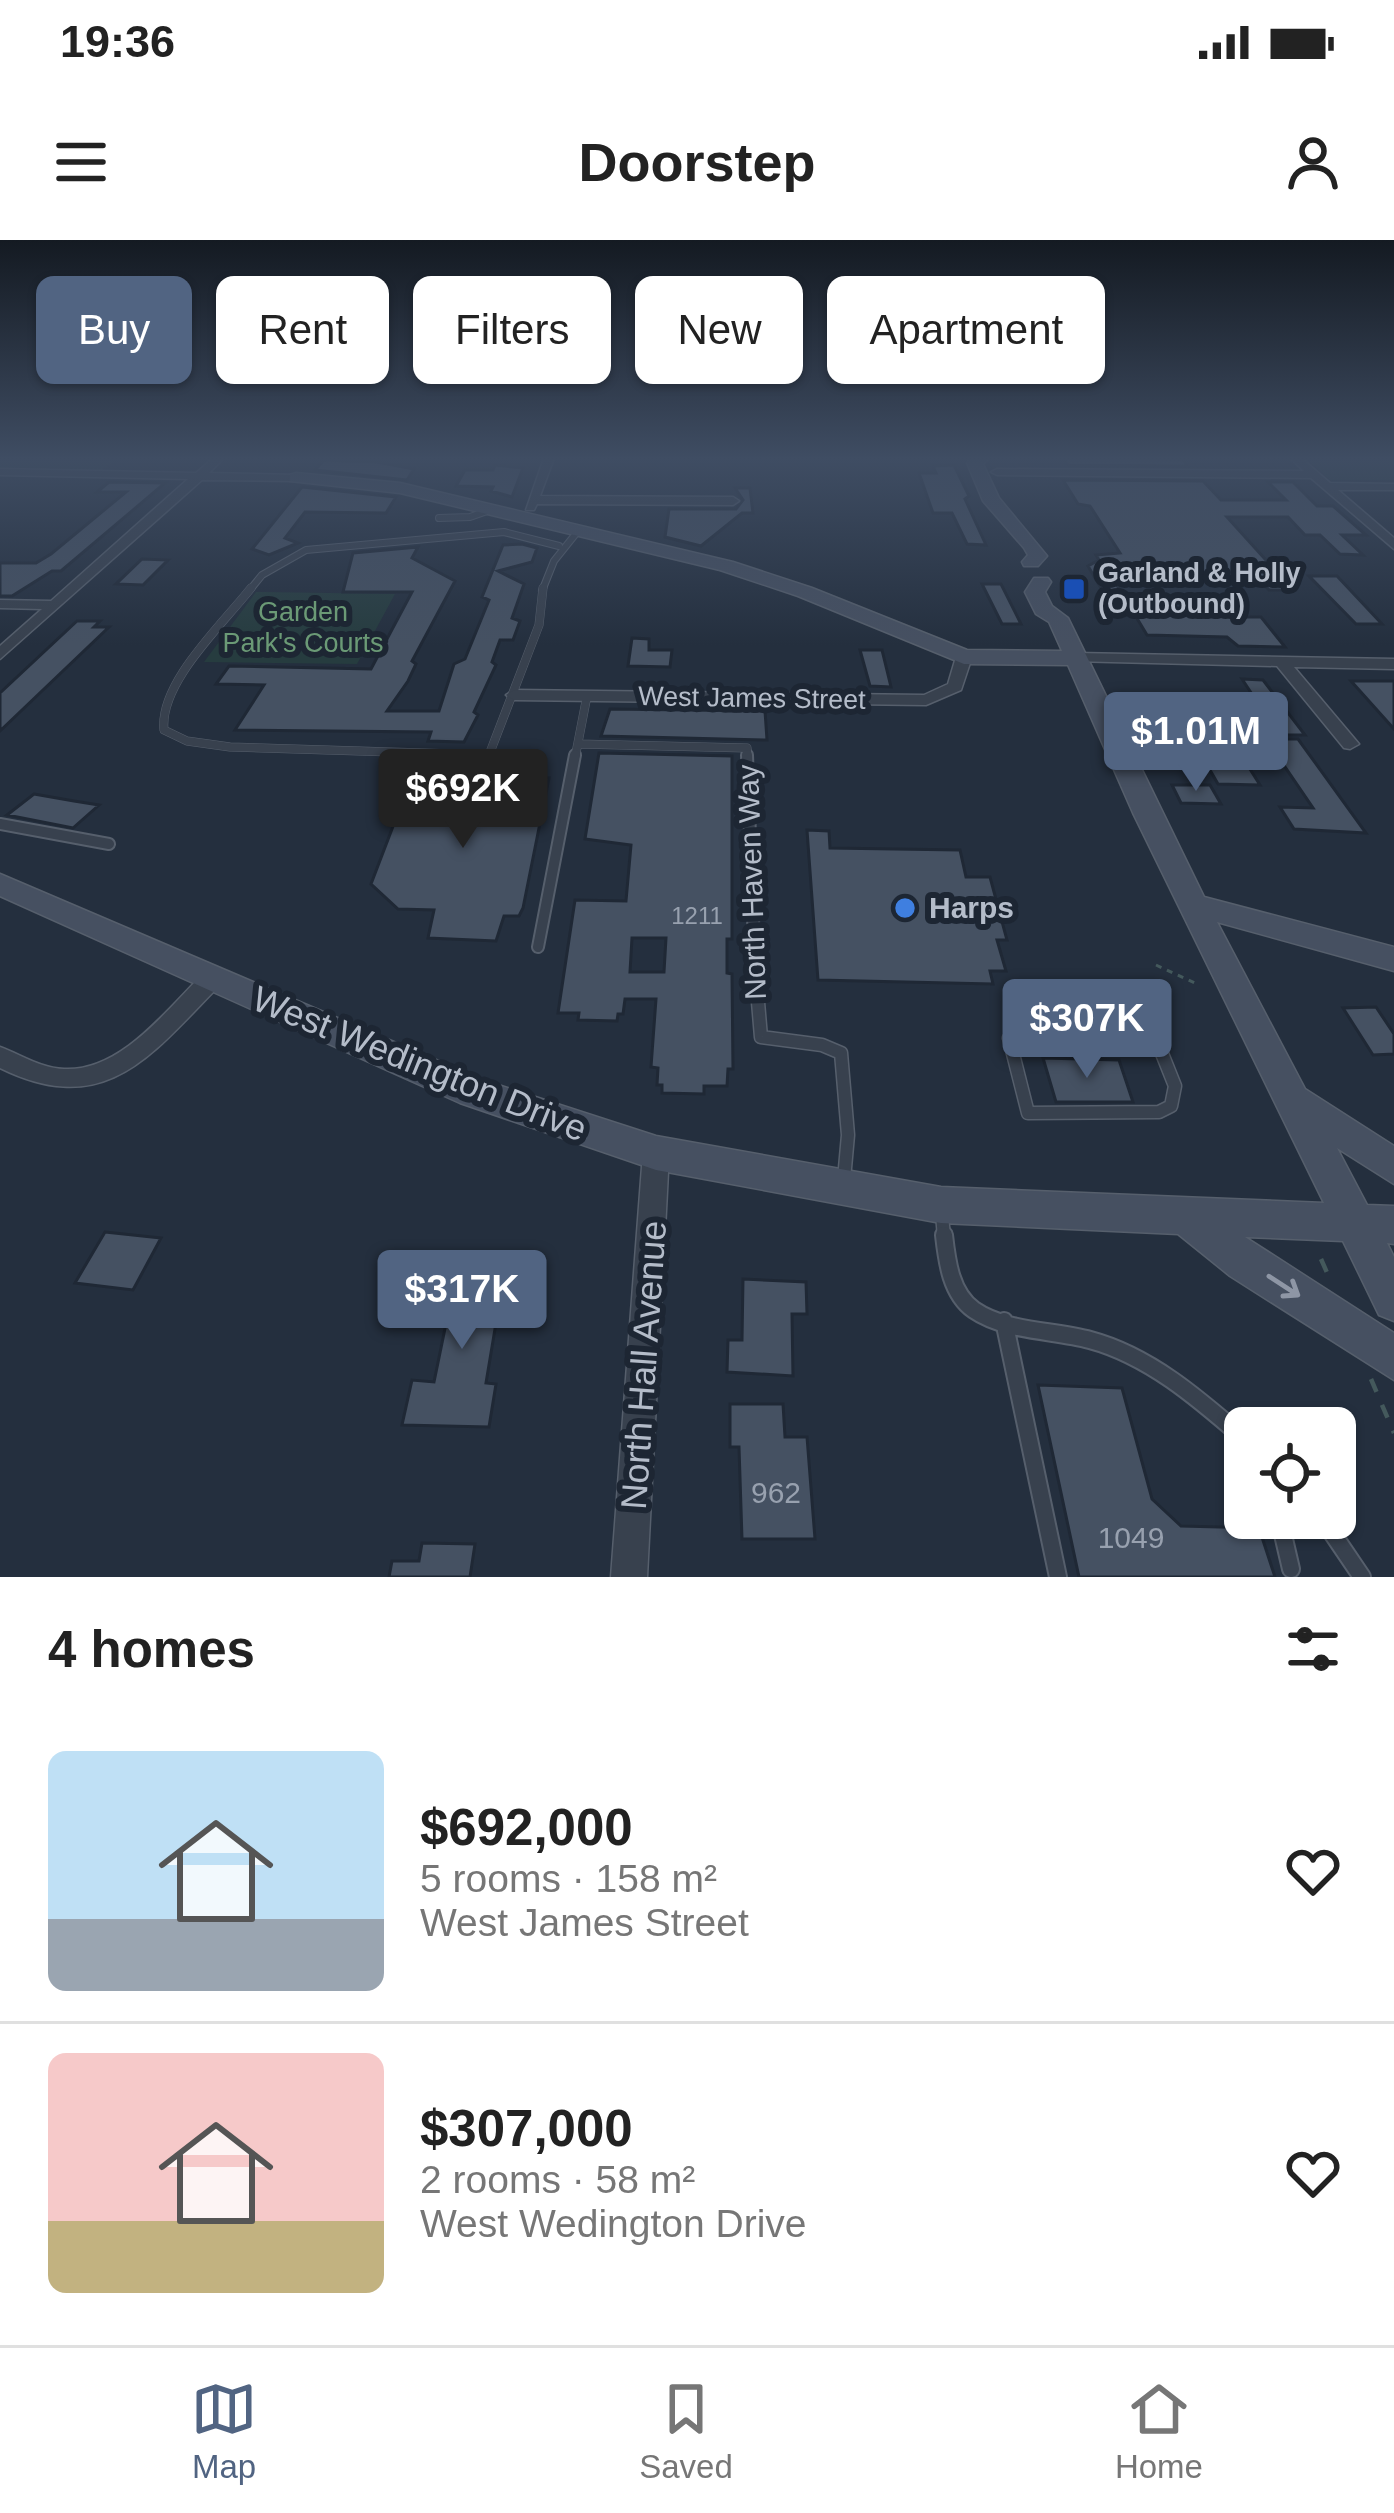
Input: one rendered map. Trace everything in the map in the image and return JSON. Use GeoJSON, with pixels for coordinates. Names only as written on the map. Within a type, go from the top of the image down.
{"type":"FeatureCollection","features":[{"type":"Feature","properties":{"kind":"main road"},"geometry":{"type":"LineString","coordinates":[[554,520],[578,531],[765,578],[964,657],[1076,658]]}},
{"type":"Feature","properties":{"kind":"main road"},"geometry":{"type":"LineString","coordinates":[[1011,520],[1008,534],[1017,555],[1036,572],[1035,592],[1043,610],[1058,619],[1123,766],[1294,1099],[1376,1225],[1394,1300]]}},
{"type":"Feature","properties":{"kind":"main road","name":"West Wedington Drive"},"geometry":{"type":"LineString","coordinates":[[0,884],[473,1092],[656,1153],[941,1204],[1376,1225]]}},
{"type":"Feature","properties":{"kind":"main road"},"geometry":{"type":"LineString","coordinates":[[1194,905],[1394,959]]}},
{"type":"Feature","properties":{"kind":"main road"},"geometry":{"type":"LineString","coordinates":[[1294,1099],[1394,1167]]}},
{"type":"Feature","properties":{"kind":"main road"},"geometry":{"type":"LineString","coordinates":[[1189,1218],[1380,1362]]}},
{"type":"Feature","properties":{"kind":"street"},"geometry":{"type":"LineString","coordinates":[[0,654],[149,520]]}},
{"type":"Feature","properties":{"kind":"street"},"geometry":{"type":"LineString","coordinates":[[1366,520],[1394,545]]}},
{"type":"Feature","properties":{"kind":"street"},"geometry":{"type":"LineString","coordinates":[[0,604],[55,605]]}},
{"type":"Feature","properties":{"kind":"street","name":"West James Street"},"geometry":{"type":"LineString","coordinates":[[514,694],[926,700],[956,687],[964,657]]}},
{"type":"Feature","properties":{"kind":"street"},"geometry":{"type":"LineString","coordinates":[[1076,658],[1394,664]]}},
{"type":"Feature","properties":{"kind":"street"},"geometry":{"type":"LineString","coordinates":[[1282,663],[1350,744]]}},
{"type":"Feature","properties":{"kind":"street"},"geometry":{"type":"LineString","coordinates":[[0,1057],[49,1078],[95,1078],[123,1064],[212,979]]}},
{"type":"Feature","properties":{"kind":"street","name":"North Hall Avenue"},"geometry":{"type":"LineString","coordinates":[[629,1577],[656,1153]]}},
{"type":"Feature","properties":{"kind":"lane"},"geometry":{"type":"LineString","coordinates":[[560,545],[504,532],[351,542],[285,558],[262,575],[171,689],[162,711],[164,730],[187,741],[230,747],[466,757],[489,754],[539,625],[538,611],[560,545],[578,531]]}},
{"type":"Feature","properties":{"kind":"lane"},"geometry":{"type":"LineString","coordinates":[[538,947],[587,696]]}},
{"type":"Feature","properties":{"kind":"lane","name":"North Haven Way"},"geometry":{"type":"LineString","coordinates":[[578,744],[747,748],[757,1027],[761,1037],[772,1042],[820,1044],[841,1053],[848,1135],[844,1190]]}},
{"type":"Feature","properties":{"kind":"lane"},"geometry":{"type":"LineString","coordinates":[[0,824],[109,844]]}},
{"type":"Feature","properties":{"kind":"lane"},"geometry":{"type":"LineString","coordinates":[[1009,1038],[1028,1113],[1159,1112],[1171,1106],[1175,1086],[1157,1041]]}},
{"type":"Feature","properties":{"kind":"lane"},"geometry":{"type":"LineString","coordinates":[[941,1204],[958,1292],[971,1309],[1105,1344],[1146,1363],[1224,1423]]}},
{"type":"Feature","properties":{"kind":"lane"},"geometry":{"type":"LineString","coordinates":[[1004,1321],[1058,1577]]}},
{"type":"Feature","properties":{"kind":"lane"},"geometry":{"type":"LineString","coordinates":[[1284,1539],[1292,1569]]}},
{"type":"Feature","properties":{"kind":"lane"},"geometry":{"type":"LineString","coordinates":[[1336,1539],[1362,1577]]}},
{"type":"Feature","properties":{"kind":"path"},"geometry":{"type":"LineString","coordinates":[[1156,965],[1195,983]]}},
{"type":"Feature","properties":{"kind":"path"},"geometry":{"type":"LineString","coordinates":[[1321,1259],[1329,1277],[1341,1276]]}},
{"type":"Feature","properties":{"kind":"path"},"geometry":{"type":"LineString","coordinates":[[1380,1362],[1394,1433]]}},
{"type":"Feature","properties":{"kind":"green space","name":"Garden Park's Courts"},"geometry":{"type":"Polygon","coordinates":[[[256,592],[395,594],[357,664],[204,662],[256,592]]]}},
{"type":"Feature","properties":{"kind":"building"},"geometry":{"type":"Polygon","coordinates":[[[92,520],[121,520],[61,571],[52,571],[12,596],[0,596],[0,563],[36,563],[92,520]]]}},
{"type":"Feature","properties":{"kind":"building"},"geometry":{"type":"Polygon","coordinates":[[[275,520],[299,520],[285,538],[298,543],[269,555],[252,549],[275,520]]]}},
{"type":"Feature","properties":{"kind":"building"},"geometry":{"type":"Polygon","coordinates":[[[667,520],[733,520],[701,546],[665,537],[667,520]]]}},
{"type":"Feature","properties":{"kind":"building"},"geometry":{"type":"Polygon","coordinates":[[[956,520],[975,520],[986,545],[967,544],[956,520]]]}},
{"type":"Feature","properties":{"kind":"building"},"geometry":{"type":"Polygon","coordinates":[[[1099,520],[1230,520],[1293,590],[1269,590],[1258,577],[1110,575],[1133,609],[1226,610],[1231,617],[1261,617],[1285,647],[1238,646],[1227,637],[1147,635],[1135,615],[1117,615],[1088,566],[1099,560],[1096,555],[1120,553],[1099,520]]]}},
{"type":"Feature","properties":{"kind":"building"},"geometry":{"type":"Polygon","coordinates":[[[1291,520],[1349,520],[1366,535],[1342,535],[1363,555],[1340,554],[1320,535],[1305,535],[1291,520]]]}},
{"type":"Feature","properties":{"kind":"building"},"geometry":{"type":"Polygon","coordinates":[[[503,545],[537,548],[532,562],[498,571],[524,584],[512,618],[520,621],[513,640],[500,640],[492,662],[496,665],[464,742],[428,741],[431,732],[235,730],[264,685],[216,684],[229,666],[371,669],[412,592],[343,592],[353,553],[418,547],[412,558],[455,581],[412,661],[416,664],[408,681],[387,711],[439,711],[454,664],[465,659],[489,600],[482,597],[503,545]]]}},
{"type":"Feature","properties":{"kind":"building"},"geometry":{"type":"Polygon","coordinates":[[[142,559],[168,560],[143,585],[116,584],[142,559]]]}},
{"type":"Feature","properties":{"kind":"building"},"geometry":{"type":"Polygon","coordinates":[[[1309,576],[1337,576],[1382,624],[1356,624],[1309,576]]]}},
{"type":"Feature","properties":{"kind":"building"},"geometry":{"type":"Polygon","coordinates":[[[982,584],[1001,584],[1021,624],[1002,624],[982,584]]]}},
{"type":"Feature","properties":{"kind":"building"},"geometry":{"type":"Polygon","coordinates":[[[77,621],[100,621],[94,627],[109,627],[0,731],[0,693],[77,621]]]}},
{"type":"Feature","properties":{"kind":"building"},"geometry":{"type":"Polygon","coordinates":[[[632,638],[649,639],[649,650],[672,650],[670,667],[628,666],[632,638]]]}},
{"type":"Feature","properties":{"kind":"building"},"geometry":{"type":"Polygon","coordinates":[[[860,650],[882,650],[891,687],[870,686],[860,650]]]}},
{"type":"Feature","properties":{"kind":"building"},"geometry":{"type":"Polygon","coordinates":[[[1242,679],[1263,680],[1305,735],[1279,735],[1242,679]]]}},
{"type":"Feature","properties":{"kind":"building"},"geometry":{"type":"Polygon","coordinates":[[[1351,681],[1394,681],[1394,729],[1351,681]]]}},
{"type":"Feature","properties":{"kind":"building"},"geometry":{"type":"Polygon","coordinates":[[[610,709],[765,711],[767,740],[601,736],[610,709]]]}},
{"type":"Feature","properties":{"kind":"building"},"geometry":{"type":"Polygon","coordinates":[[[1151,711],[1214,712],[1260,785],[1218,784],[1187,730],[1160,729],[1151,711]]]}},
{"type":"Feature","properties":{"kind":"building"},"geometry":{"type":"Polygon","coordinates":[[[1266,739],[1298,739],[1366,833],[1294,829],[1280,807],[1313,808],[1266,739]]]}},
{"type":"Feature","properties":{"kind":"building"},"geometry":{"type":"Polygon","coordinates":[[[599,753],[732,756],[732,939],[727,939],[727,973],[732,974],[733,1069],[728,1069],[727,1086],[704,1086],[704,1094],[662,1093],[662,1085],[657,1085],[658,1068],[651,1067],[656,999],[625,999],[617,1021],[578,1020],[579,1013],[558,1013],[575,900],[626,901],[631,845],[585,839],[599,753]],[[632,938],[630,972],[664,972],[666,938],[632,938]]]}},
{"type":"Feature","properties":{"kind":"building"},"geometry":{"type":"Polygon","coordinates":[[[413,774],[549,778],[523,908],[519,916],[504,916],[496,941],[428,938],[434,910],[398,909],[371,884],[413,774]]]}},
{"type":"Feature","properties":{"kind":"building"},"geometry":{"type":"Polygon","coordinates":[[[1172,785],[1210,785],[1221,804],[1181,803],[1172,785]]]}},
{"type":"Feature","properties":{"kind":"building"},"geometry":{"type":"Polygon","coordinates":[[[34,794],[99,805],[73,828],[7,815],[34,794]]]}},
{"type":"Feature","properties":{"kind":"building","name":"Harps"},"geometry":{"type":"Polygon","coordinates":[[[807,830],[829,831],[830,848],[960,850],[966,877],[990,877],[1007,940],[997,940],[1006,971],[990,971],[993,984],[818,980],[807,830]]]}},
{"type":"Feature","properties":{"kind":"building"},"geometry":{"type":"Polygon","coordinates":[[[1376,1007],[1394,1034],[1394,1054],[1373,1055],[1343,1008],[1376,1007]]]}},
{"type":"Feature","properties":{"kind":"building"},"geometry":{"type":"Polygon","coordinates":[[[1043,1058],[1119,1060],[1133,1102],[1056,1102],[1043,1058]]]}},
{"type":"Feature","properties":{"kind":"building"},"geometry":{"type":"Polygon","coordinates":[[[105,1232],[161,1238],[133,1290],[75,1283],[105,1232]]]}},
{"type":"Feature","properties":{"kind":"building"},"geometry":{"type":"Polygon","coordinates":[[[435,1272],[514,1274],[508,1311],[498,1311],[486,1383],[496,1384],[489,1427],[402,1425],[412,1380],[434,1382],[449,1309],[427,1309],[435,1272]]]}},
{"type":"Feature","properties":{"kind":"building"},"geometry":{"type":"Polygon","coordinates":[[[743,1279],[806,1282],[807,1314],[792,1314],[793,1376],[727,1372],[728,1340],[742,1340],[743,1279]]]}},
{"type":"Feature","properties":{"kind":"building"},"geometry":{"type":"Polygon","coordinates":[[[1038,1385],[1122,1388],[1152,1499],[1181,1526],[1224,1527],[1224,1539],[1263,1539],[1275,1577],[1079,1577],[1038,1385]]]}},
{"type":"Feature","properties":{"kind":"building"},"geometry":{"type":"Polygon","coordinates":[[[730,1404],[783,1404],[785,1437],[807,1437],[815,1539],[742,1539],[739,1447],[730,1447],[730,1404]]]}},
{"type":"Feature","properties":{"kind":"building"},"geometry":{"type":"Polygon","coordinates":[[[422,1543],[475,1544],[470,1577],[389,1577],[392,1561],[419,1561],[422,1543]]]}},
{"type":"Feature","properties":{"kind":"place","name":"Garland & Holly (Outbound)"},"geometry":{"type":"Point","coordinates":[1074,589]}},
{"type":"Feature","properties":{"kind":"place","name":"Harps"},"geometry":{"type":"Point","coordinates":[905,908]}}]}
